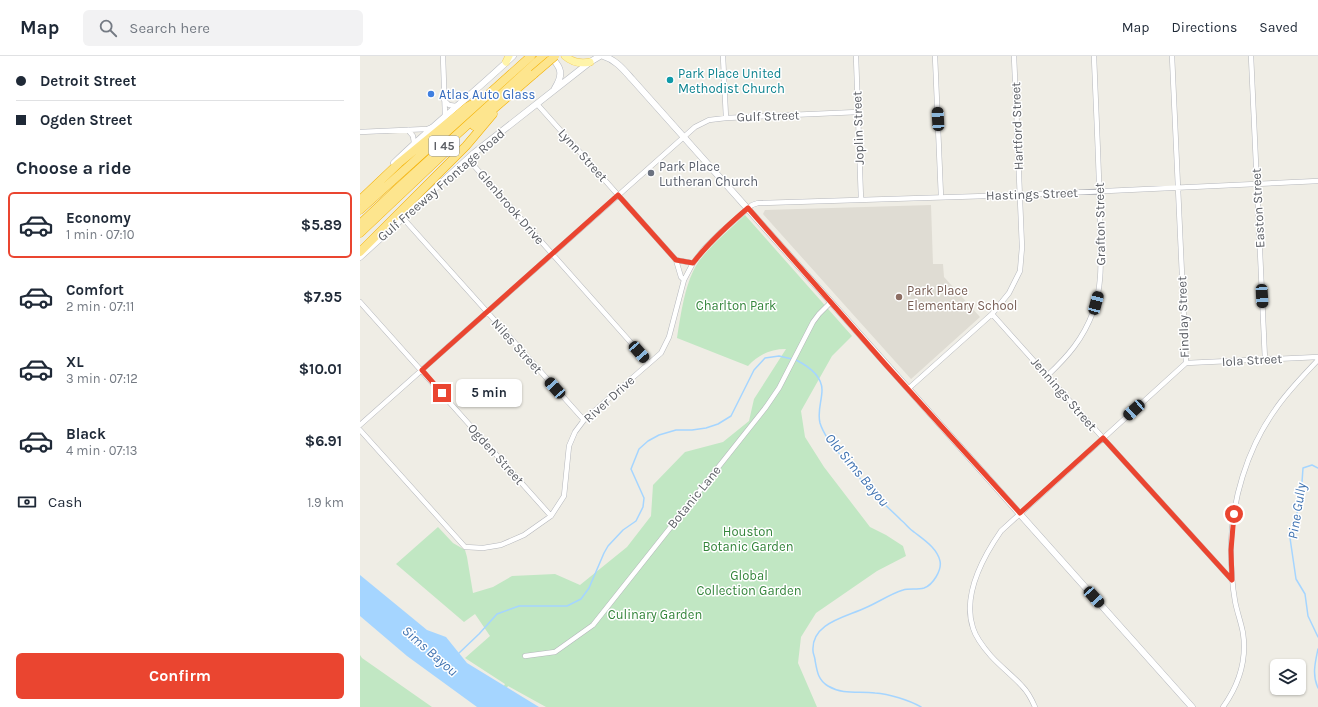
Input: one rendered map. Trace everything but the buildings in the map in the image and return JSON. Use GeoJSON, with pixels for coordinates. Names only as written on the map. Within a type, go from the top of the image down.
{"type":"FeatureCollection","features":[{"type":"Feature","properties":{"kind":"highway","name":"I 45"},"geometry":{"type":"LineString","coordinates":[[360,233],[470,129],[505,100],[529,68],[531,56]]}},
{"type":"Feature","properties":{"kind":"highway","name":"I 45"},"geometry":{"type":"LineString","coordinates":[[360,224],[543,56]]}},
{"type":"Feature","properties":{"kind":"highway","name":"I 45"},"geometry":{"type":"LineString","coordinates":[[360,210],[488,96],[529,68],[555,56]]}},
{"type":"Feature","properties":{"kind":"highway"},"geometry":{"type":"LineString","coordinates":[[360,200],[399,163],[467,107],[488,96]]}},
{"type":"Feature","properties":{"kind":"highway"},"geometry":{"type":"LineString","coordinates":[[360,252],[474,138],[505,100]]}},
{"type":"Feature","properties":{"kind":"main road"},"geometry":{"type":"LineString","coordinates":[[565,56],[573,61],[585,64],[590,62]]}},
{"type":"Feature","properties":{"kind":"street"},"geometry":{"type":"LineString","coordinates":[[443,56],[445,116]]}},
{"type":"Feature","properties":{"kind":"street"},"geometry":{"type":"LineString","coordinates":[[360,196],[363,191],[414,143],[513,56]]}},
{"type":"Feature","properties":{"kind":"street"},"geometry":{"type":"LineString","coordinates":[[550,56],[556,62],[560,72],[560,78],[552,92]]}},
{"type":"Feature","properties":{"kind":"street"},"geometry":{"type":"LineString","coordinates":[[601,56],[619,64],[1192,707]]}},
{"type":"Feature","properties":{"kind":"street","name":"Gulf Freeway Frontage Road"},"geometry":{"type":"LineString","coordinates":[[360,258],[402,217],[474,153],[590,62],[601,56]]}},
{"type":"Feature","properties":{"kind":"street"},"geometry":{"type":"LineString","coordinates":[[616,56],[619,64]]}},
{"type":"Feature","properties":{"kind":"street"},"geometry":{"type":"LineString","coordinates":[[723,56],[726,118]]}},
{"type":"Feature","properties":{"kind":"street","name":"Joplin Street"},"geometry":{"type":"LineString","coordinates":[[856,56],[862,200]]}},
{"type":"Feature","properties":{"kind":"street"},"geometry":{"type":"LineString","coordinates":[[935,56],[941,197]]}},
{"type":"Feature","properties":{"kind":"street","name":"Hartford Street"},"geometry":{"type":"LineString","coordinates":[[908,390],[992,314],[1009,293],[1020,271],[1022,247],[1014,56]]}},
{"type":"Feature","properties":{"kind":"street","name":"Grafton Street"},"geometry":{"type":"LineString","coordinates":[[1048,375],[1066,358],[1080,339],[1093,312],[1101,275],[1094,56]]}},
{"type":"Feature","properties":{"kind":"street","name":"Findlay Street"},"geometry":{"type":"LineString","coordinates":[[1035,707],[1028,693],[992,657],[980,642],[973,628],[971,604],[974,584],[983,561],[1001,531],[1186,363],[1172,56]]}},
{"type":"Feature","properties":{"kind":"street","name":"Easton Street"},"geometry":{"type":"LineString","coordinates":[[1251,56],[1265,360]]}},
{"type":"Feature","properties":{"kind":"street"},"geometry":{"type":"LineString","coordinates":[[444,100],[449,105],[456,106]]}},
{"type":"Feature","properties":{"kind":"street","name":"Lynn Street"},"geometry":{"type":"LineString","coordinates":[[537,104],[676,260],[681,276],[684,280]]}},
{"type":"Feature","properties":{"kind":"street","name":"Gulf Street"},"geometry":{"type":"LineString","coordinates":[[360,425],[683,137],[701,123],[709,120],[726,118],[858,112]]}},
{"type":"Feature","properties":{"kind":"street"},"geometry":{"type":"LineString","coordinates":[[360,132],[408,130],[432,127]]}},
{"type":"Feature","properties":{"kind":"street"},"geometry":{"type":"LineString","coordinates":[[408,130],[413,136],[414,143]]}},
{"type":"Feature","properties":{"kind":"street","name":"Glenbrook Drive"},"geometry":{"type":"LineString","coordinates":[[468,159],[649,363]]}},
{"type":"Feature","properties":{"kind":"street","name":"Hastings Street"},"geometry":{"type":"LineString","coordinates":[[748,208],[758,203],[1020,195],[1318,181]]}},
{"type":"Feature","properties":{"kind":"street","name":"River Drive"},"geometry":{"type":"LineString","coordinates":[[360,430],[465,547],[483,548],[501,545],[524,535],[551,516],[564,496],[569,446],[575,432],[584,420],[661,353],[669,337],[684,280],[693,263],[704,249],[722,231],[748,208]]}},
{"type":"Feature","properties":{"kind":"street","name":"Niles Street"},"geometry":{"type":"LineString","coordinates":[[402,217],[584,420]]}},
{"type":"Feature","properties":{"kind":"street"},"geometry":{"type":"LineString","coordinates":[[676,260],[693,263]]}},
{"type":"Feature","properties":{"kind":"street","name":"Ogden Street"},"geometry":{"type":"LineString","coordinates":[[360,302],[551,516]]}},
{"type":"Feature","properties":{"kind":"street","name":"Botanic Lane"},"geometry":{"type":"LineString","coordinates":[[525,656],[555,652],[592,625],[762,412],[779,388],[810,328],[819,314],[831,302]]}},
{"type":"Feature","properties":{"kind":"street","name":"Jennings Street"},"geometry":{"type":"LineString","coordinates":[[992,314],[1232,580]]}},
{"type":"Feature","properties":{"kind":"street"},"geometry":{"type":"LineString","coordinates":[[1223,707],[1236,686],[1241,673],[1243,651],[1243,634],[1235,602],[1232,580],[1231,550],[1234,514],[1243,476],[1252,451],[1274,411],[1289,391],[1318,358]]}},
{"type":"Feature","properties":{"kind":"street","name":"Iola Street"},"geometry":{"type":"LineString","coordinates":[[1186,363],[1318,358]]}},
{"type":"Feature","properties":{"kind":"shaded area","name":"Park Place Elementary School"},"geometry":{"type":"Polygon","coordinates":[[[931,205],[933,264],[943,264],[944,277],[980,317],[911,379],[763,214],[765,210],[931,205]]]}},
{"type":"Feature","properties":{"kind":"green space","name":"Houston Botanic Garden"},"geometry":{"type":"Polygon","coordinates":[[[745,215],[852,336],[832,356],[801,411],[805,437],[824,467],[870,527],[903,546],[906,556],[877,571],[816,613],[801,637],[798,663],[817,707],[546,707],[508,686],[495,707],[491,707],[505,684],[465,658],[490,636],[475,614],[464,622],[396,564],[438,527],[453,543],[465,550],[473,593],[493,587],[512,576],[555,574],[580,585],[627,547],[651,516],[653,485],[685,452],[723,442],[749,421],[754,399],[786,349],[765,353],[748,366],[677,338],[684,298],[694,269],[709,249],[745,215]]]}},
{"type":"Feature","properties":{"kind":"green space"},"geometry":{"type":"Polygon","coordinates":[[[360,655],[362,658],[432,707],[360,707],[360,655]]]}},
{"type":"Feature","properties":{"kind":"water","name":"Sims Bayou"},"geometry":{"type":"Polygon","coordinates":[[[360,575],[427,630],[446,637],[467,663],[539,707],[477,707],[407,656],[360,616],[360,575]]]}},
{"type":"Feature","properties":{"kind":"waterway","name":"Old Sims Bayou"},"geometry":{"type":"LineString","coordinates":[[458,654],[497,614],[519,606],[567,606],[581,599],[589,588],[608,546],[623,530],[636,521],[643,507],[644,498],[631,469],[639,449],[648,441],[659,435],[676,430],[692,430],[718,424],[731,416],[754,370],[765,358],[779,356],[792,359]]}},
{"type":"Feature","properties":{"kind":"waterway","name":"Old Sims Bayou"},"geometry":{"type":"LineString","coordinates":[[796,360],[810,368],[820,380],[822,390],[819,419],[824,433],[830,442],[864,483],[911,529],[933,548],[940,561],[940,569],[934,581],[924,588],[905,589],[870,606],[831,622],[824,627],[814,641],[813,652],[818,675],[825,684],[839,691],[886,695],[905,700],[921,707]]}},
{"type":"Feature","properties":{"kind":"waterway","name":"Pine Gully"},"geometry":{"type":"LineString","coordinates":[[1318,468],[1312,465],[1303,468],[1301,496],[1290,538],[1296,579],[1305,594],[1308,616],[1318,637]]}},
{"type":"Feature","properties":{"kind":"waterway","name":"Pine Gully"},"geometry":{"type":"LineString","coordinates":[[1318,649],[1315,664],[1315,678],[1318,688]]}},
{"type":"Feature","properties":{"kind":"place","name":"Park Place United Methodist Church"},"geometry":{"type":"Point","coordinates":[670,80]}},
{"type":"Feature","properties":{"kind":"place","name":"Atlas Auto Glass"},"geometry":{"type":"Point","coordinates":[431,94]}},
{"type":"Feature","properties":{"kind":"place","name":"Park Place Lutheran Church"},"geometry":{"type":"Point","coordinates":[651,173]}},
{"type":"Feature","properties":{"kind":"place","name":"Park Place Elementary School"},"geometry":{"type":"Point","coordinates":[899,297]}},
{"type":"Feature","properties":{"kind":"route"},"geometry":{"type":"LineString","coordinates":[[442,393],[422,370],[618,195],[676,260],[693,263],[704,249],[722,231],[748,208],[886,365],[1020,513],[1103,438],[1232,580],[1231,550],[1234,514]]}},
{"type":"Feature","properties":{"kind":"park label","name":"Charlton Park"},"geometry":{"type":"Point","coordinates":[736,305]}},
{"type":"Feature","properties":{"kind":"park label","name":"Global Collection Garden"},"geometry":{"type":"Point","coordinates":[749,582]}},
{"type":"Feature","properties":{"kind":"park label","name":"Culinary Garden"},"geometry":{"type":"Point","coordinates":[655,614]}}]}
